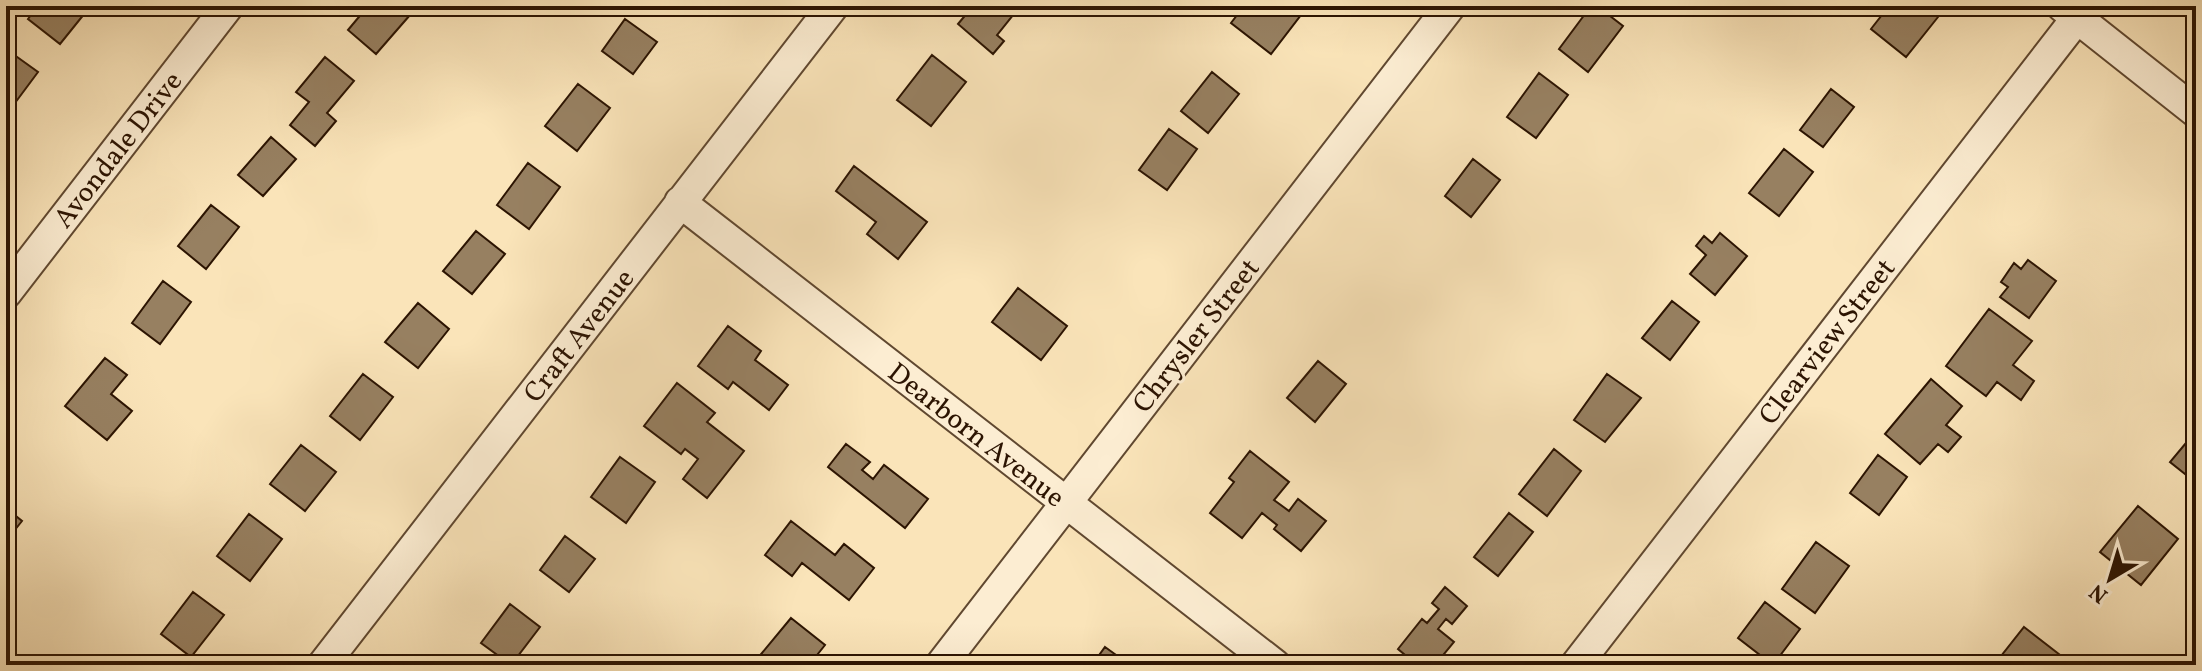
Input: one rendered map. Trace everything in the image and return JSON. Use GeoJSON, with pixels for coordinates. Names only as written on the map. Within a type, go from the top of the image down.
{"type":"FeatureCollection","features":[{"type":"Feature","properties":{"kind":"street","name":"Avondale Drive"},"geometry":{"type":"LineString","coordinates":[[6,293],[228,6]]}},
{"type":"Feature","properties":{"kind":"street","name":"Craft Avenue"},"geometry":{"type":"LineString","coordinates":[[323,665],[833,6]]}},
{"type":"Feature","properties":{"kind":"street","name":"Chrysler Street"},"geometry":{"type":"LineString","coordinates":[[941,665],[1450,6]]}},
{"type":"Feature","properties":{"kind":"street"},"geometry":{"type":"LineString","coordinates":[[2069,12],[2196,112]]}},
{"type":"Feature","properties":{"kind":"street","name":"Clearview Street"},"geometry":{"type":"LineString","coordinates":[[1576,665],[2069,12]]}},
{"type":"Feature","properties":{"kind":"street","name":"Dearborn Avenue"},"geometry":{"type":"LineString","coordinates":[[680,202],[1275,665]]}},
{"type":"Feature","properties":{"kind":"building"},"geometry":{"type":"Polygon","coordinates":[[[38,6],[89,8],[60,44],[28,19],[38,6]]]}},
{"type":"Feature","properties":{"kind":"building"},"geometry":{"type":"Polygon","coordinates":[[[368,6],[399,6],[410,15],[376,54],[348,30],[368,6]]]}},
{"type":"Feature","properties":{"kind":"building"},"geometry":{"type":"Polygon","coordinates":[[[973,6],[1014,6],[1018,9],[997,35],[1004,41],[993,54],[958,24],[973,6]]]}},
{"type":"Feature","properties":{"kind":"building"},"geometry":{"type":"Polygon","coordinates":[[[1244,6],[1299,6],[1304,11],[1271,54],[1231,23],[1244,6]]]}},
{"type":"Feature","properties":{"kind":"building"},"geometry":{"type":"Polygon","coordinates":[[[1591,6],[1597,6],[1623,26],[1588,72],[1559,49],[1591,6]]]}},
{"type":"Feature","properties":{"kind":"building"},"geometry":{"type":"Polygon","coordinates":[[[1889,6],[1935,6],[1942,12],[1906,57],[1871,29],[1889,6]]]}},
{"type":"Feature","properties":{"kind":"building"},"geometry":{"type":"Polygon","coordinates":[[[625,19],[657,42],[633,74],[602,51],[625,19]]]}},
{"type":"Feature","properties":{"kind":"building"},"geometry":{"type":"Polygon","coordinates":[[[6,49],[38,72],[12,107],[6,103],[6,49]]]}},
{"type":"Feature","properties":{"kind":"building"},"geometry":{"type":"Polygon","coordinates":[[[932,55],[966,82],[931,126],[897,100],[932,55]]]}},
{"type":"Feature","properties":{"kind":"building"},"geometry":{"type":"Polygon","coordinates":[[[325,57],[354,81],[327,113],[336,121],[315,146],[290,125],[309,102],[296,92],[325,57]]]}},
{"type":"Feature","properties":{"kind":"building"},"geometry":{"type":"Polygon","coordinates":[[[1212,72],[1239,94],[1208,133],[1181,111],[1212,72]]]}},
{"type":"Feature","properties":{"kind":"building"},"geometry":{"type":"Polygon","coordinates":[[[1539,73],[1568,95],[1536,138],[1507,117],[1539,73]]]}},
{"type":"Feature","properties":{"kind":"building"},"geometry":{"type":"Polygon","coordinates":[[[578,84],[610,108],[577,151],[545,126],[578,84]]]}},
{"type":"Feature","properties":{"kind":"building"},"geometry":{"type":"Polygon","coordinates":[[[1831,89],[1854,107],[1823,147],[1800,130],[1831,89]]]}},
{"type":"Feature","properties":{"kind":"building"},"geometry":{"type":"Polygon","coordinates":[[[1169,129],[1197,149],[1167,190],[1139,170],[1169,129]]]}},
{"type":"Feature","properties":{"kind":"building"},"geometry":{"type":"Polygon","coordinates":[[[271,137],[296,159],[263,196],[238,175],[271,137]]]}},
{"type":"Feature","properties":{"kind":"building"},"geometry":{"type":"Polygon","coordinates":[[[1784,149],[1813,172],[1779,216],[1749,193],[1784,149]]]}},
{"type":"Feature","properties":{"kind":"building"},"geometry":{"type":"Polygon","coordinates":[[[1473,159],[1500,180],[1471,217],[1445,196],[1473,159]]]}},
{"type":"Feature","properties":{"kind":"building"},"geometry":{"type":"Polygon","coordinates":[[[528,163],[560,187],[529,229],[497,205],[528,163]]]}},
{"type":"Feature","properties":{"kind":"building"},"geometry":{"type":"Polygon","coordinates":[[[854,166],[927,222],[898,259],[867,234],[876,222],[836,191],[854,166]]]}},
{"type":"Feature","properties":{"kind":"building"},"geometry":{"type":"Polygon","coordinates":[[[211,205],[239,227],[206,269],[178,246],[211,205]]]}},
{"type":"Feature","properties":{"kind":"building"},"geometry":{"type":"Polygon","coordinates":[[[476,231],[505,254],[472,294],[443,271],[476,231]]]}},
{"type":"Feature","properties":{"kind":"building"},"geometry":{"type":"Polygon","coordinates":[[[1720,233],[1747,256],[1715,295],[1690,274],[1706,255],[1696,246],[1704,236],[1712,243],[1720,233]]]}},
{"type":"Feature","properties":{"kind":"building"},"geometry":{"type":"Polygon","coordinates":[[[2028,260],[2056,281],[2029,318],[2000,297],[2008,287],[2001,282],[2014,263],[2021,269],[2028,260]]]}},
{"type":"Feature","properties":{"kind":"building"},"geometry":{"type":"Polygon","coordinates":[[[163,281],[191,302],[160,344],[132,323],[163,281]]]}},
{"type":"Feature","properties":{"kind":"building"},"geometry":{"type":"Polygon","coordinates":[[[1018,288],[1067,326],[1041,360],[992,322],[1018,288]]]}},
{"type":"Feature","properties":{"kind":"building"},"geometry":{"type":"Polygon","coordinates":[[[1672,301],[1699,322],[1670,360],[1642,338],[1672,301]]]}},
{"type":"Feature","properties":{"kind":"building"},"geometry":{"type":"Polygon","coordinates":[[[418,303],[449,329],[418,368],[385,342],[418,303]]]}},
{"type":"Feature","properties":{"kind":"building"},"geometry":{"type":"Polygon","coordinates":[[[1989,309],[2032,341],[2013,365],[2034,381],[2021,400],[1997,382],[1986,396],[1946,366],[1989,309]]]}},
{"type":"Feature","properties":{"kind":"building"},"geometry":{"type":"Polygon","coordinates":[[[728,326],[761,351],[755,360],[788,385],[769,410],[733,382],[728,389],[698,366],[728,326]]]}},
{"type":"Feature","properties":{"kind":"building"},"geometry":{"type":"Polygon","coordinates":[[[105,358],[127,375],[111,394],[132,411],[107,440],[65,406],[105,358]]]}},
{"type":"Feature","properties":{"kind":"building"},"geometry":{"type":"Polygon","coordinates":[[[1318,361],[1346,384],[1315,422],[1287,398],[1318,361]]]}},
{"type":"Feature","properties":{"kind":"building"},"geometry":{"type":"Polygon","coordinates":[[[363,374],[393,397],[360,440],[330,416],[363,374]]]}},
{"type":"Feature","properties":{"kind":"building"},"geometry":{"type":"Polygon","coordinates":[[[1607,374],[1641,398],[1605,442],[1574,420],[1607,374]]]}},
{"type":"Feature","properties":{"kind":"building"},"geometry":{"type":"Polygon","coordinates":[[[1931,379],[1962,406],[1946,425],[1961,437],[1948,452],[1938,444],[1920,464],[1885,434],[1931,379]]]}},
{"type":"Feature","properties":{"kind":"building"},"geometry":{"type":"Polygon","coordinates":[[[677,383],[715,413],[707,422],[744,451],[707,498],[683,479],[698,459],[685,449],[681,454],[644,426],[677,383]]]}},
{"type":"Feature","properties":{"kind":"building"},"geometry":{"type":"Polygon","coordinates":[[[2191,437],[2196,441],[2195,482],[2170,462],[2191,437]]]}},
{"type":"Feature","properties":{"kind":"building"},"geometry":{"type":"Polygon","coordinates":[[[846,444],[870,462],[862,470],[873,479],[884,465],[928,499],[905,528],[828,467],[846,444]]]}},
{"type":"Feature","properties":{"kind":"building"},"geometry":{"type":"Polygon","coordinates":[[[301,445],[336,472],[305,511],[270,484],[301,445]]]}},
{"type":"Feature","properties":{"kind":"building"},"geometry":{"type":"Polygon","coordinates":[[[1554,449],[1581,471],[1547,516],[1519,494],[1554,449]]]}},
{"type":"Feature","properties":{"kind":"building"},"geometry":{"type":"Polygon","coordinates":[[[1250,451],[1289,482],[1274,500],[1289,511],[1298,499],[1326,521],[1301,551],[1274,529],[1277,525],[1262,513],[1242,538],[1210,513],[1234,482],[1229,478],[1250,451]]]}},
{"type":"Feature","properties":{"kind":"building"},"geometry":{"type":"Polygon","coordinates":[[[1878,455],[1907,477],[1879,515],[1850,493],[1878,455]]]}},
{"type":"Feature","properties":{"kind":"building"},"geometry":{"type":"Polygon","coordinates":[[[620,457],[655,482],[626,523],[591,497],[620,457]]]}},
{"type":"Feature","properties":{"kind":"building"},"geometry":{"type":"Polygon","coordinates":[[[2138,506],[2178,539],[2141,585],[2100,552],[2138,506]]]}},
{"type":"Feature","properties":{"kind":"building"},"geometry":{"type":"Polygon","coordinates":[[[6,508],[22,521],[6,541],[6,508]]]}},
{"type":"Feature","properties":{"kind":"building"},"geometry":{"type":"Polygon","coordinates":[[[1509,513],[1533,532],[1498,576],[1474,557],[1509,513]]]}},
{"type":"Feature","properties":{"kind":"building"},"geometry":{"type":"Polygon","coordinates":[[[249,514],[282,539],[250,581],[217,556],[249,514]]]}},
{"type":"Feature","properties":{"kind":"building"},"geometry":{"type":"Polygon","coordinates":[[[791,521],[835,555],[844,544],[874,568],[849,600],[802,563],[792,576],[765,555],[791,521]]]}},
{"type":"Feature","properties":{"kind":"building"},"geometry":{"type":"Polygon","coordinates":[[[565,536],[595,559],[569,592],[540,570],[565,536]]]}},
{"type":"Feature","properties":{"kind":"building"},"geometry":{"type":"Polygon","coordinates":[[[1816,542],[1849,566],[1815,613],[1782,589],[1816,542]]]}},
{"type":"Feature","properties":{"kind":"building"},"geometry":{"type":"Polygon","coordinates":[[[1445,587],[1467,606],[1452,624],[1446,619],[1438,629],[1454,642],[1435,665],[1417,665],[1398,649],[1422,619],[1427,623],[1439,609],[1432,603],[1445,587]]]}},
{"type":"Feature","properties":{"kind":"building"},"geometry":{"type":"Polygon","coordinates":[[[193,592],[224,615],[191,657],[161,634],[193,592]]]}},
{"type":"Feature","properties":{"kind":"building"},"geometry":{"type":"Polygon","coordinates":[[[1765,602],[1800,629],[1773,665],[1738,638],[1765,602]]]}},
{"type":"Feature","properties":{"kind":"building"},"geometry":{"type":"Polygon","coordinates":[[[510,604],[540,627],[511,665],[481,643],[510,604]]]}},
{"type":"Feature","properties":{"kind":"building"},"geometry":{"type":"Polygon","coordinates":[[[791,618],[825,645],[809,665],[764,665],[757,659],[791,618]]]}},
{"type":"Feature","properties":{"kind":"building"},"geometry":{"type":"Polygon","coordinates":[[[2024,627],[2073,665],[1994,665],[2024,627]]]}},
{"type":"Feature","properties":{"kind":"building"},"geometry":{"type":"Polygon","coordinates":[[[1105,647],[1130,665],[1092,665],[1105,647]]]}}]}
